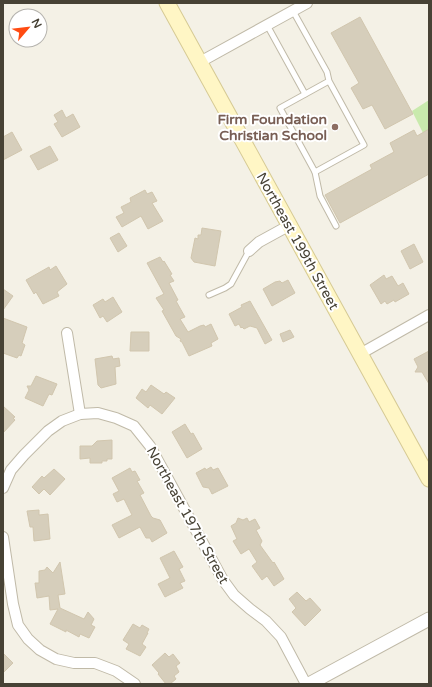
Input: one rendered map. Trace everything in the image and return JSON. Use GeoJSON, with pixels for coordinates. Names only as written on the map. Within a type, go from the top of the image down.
{"type":"FeatureCollection","features":[{"type":"Feature","properties":{"kind":"main road","name":"Northeast 199th Street"},"geometry":{"type":"LineString","coordinates":[[167,3],[360,354],[423,463],[429,479]]}},
{"type":"Feature","properties":{"kind":"street"},"geometry":{"type":"LineString","coordinates":[[200,62],[307,3]]}},
{"type":"Feature","properties":{"kind":"street"},"geometry":{"type":"LineString","coordinates":[[249,251],[260,242],[290,225]]}},
{"type":"Feature","properties":{"kind":"street"},"geometry":{"type":"LineString","coordinates":[[360,354],[429,315]]}},
{"type":"Feature","properties":{"kind":"street"},"geometry":{"type":"LineString","coordinates":[[3,488],[12,470],[28,450],[62,421],[80,414],[67,333]]}},
{"type":"Feature","properties":{"kind":"street","name":"Northeast 197th Street"},"geometry":{"type":"LineString","coordinates":[[80,414],[98,413],[116,418],[134,426],[150,446],[223,580],[234,595],[250,610],[266,620],[281,637],[307,684]]}},
{"type":"Feature","properties":{"kind":"street"},"geometry":{"type":"LineString","coordinates":[[3,537],[13,604],[18,625],[28,639],[40,650],[56,659],[74,663],[95,663],[116,671],[135,684]]}},
{"type":"Feature","properties":{"kind":"street"},"geometry":{"type":"LineString","coordinates":[[307,684],[429,619]]}},
{"type":"Feature","properties":{"kind":"lane"},"geometry":{"type":"LineString","coordinates":[[293,11],[327,72],[329,81],[364,145],[315,172]]}},
{"type":"Feature","properties":{"kind":"lane"},"geometry":{"type":"LineString","coordinates":[[267,25],[305,94]]}},
{"type":"Feature","properties":{"kind":"lane"},"geometry":{"type":"LineString","coordinates":[[329,81],[280,108],[315,172],[320,196],[336,226]]}},
{"type":"Feature","properties":{"kind":"lane"},"geometry":{"type":"LineString","coordinates":[[209,295],[231,284],[249,251]]}},
{"type":"Feature","properties":{"kind":"green space"},"geometry":{"type":"Polygon","coordinates":[[[429,100],[429,132],[428,130],[423,133],[412,111],[429,100]]]}},
{"type":"Feature","properties":{"kind":"building"},"geometry":{"type":"Polygon","coordinates":[[[360,17],[413,114],[385,129],[372,105],[363,109],[351,88],[359,83],[331,33],[360,17]]]}},
{"type":"Feature","properties":{"kind":"building"},"geometry":{"type":"Polygon","coordinates":[[[62,110],[66,118],[73,114],[80,127],[62,137],[54,124],[58,122],[54,115],[62,110]]]}},
{"type":"Feature","properties":{"kind":"building"},"geometry":{"type":"Polygon","coordinates":[[[429,129],[429,174],[340,223],[325,195],[372,169],[370,165],[394,152],[390,143],[414,130],[417,136],[429,129]]]}},
{"type":"Feature","properties":{"kind":"building"},"geometry":{"type":"Polygon","coordinates":[[[12,132],[22,150],[3,160],[3,137],[12,132]]]}},
{"type":"Feature","properties":{"kind":"building"},"geometry":{"type":"Polygon","coordinates":[[[50,146],[58,160],[38,170],[30,156],[50,146]]]}},
{"type":"Feature","properties":{"kind":"building"},"geometry":{"type":"Polygon","coordinates":[[[145,190],[147,194],[152,192],[157,201],[152,203],[163,221],[148,229],[141,216],[122,227],[116,217],[124,213],[121,207],[131,202],[130,198],[145,190]]]}},
{"type":"Feature","properties":{"kind":"building"},"geometry":{"type":"Polygon","coordinates":[[[202,228],[221,231],[215,266],[194,262],[191,258],[195,238],[198,239],[198,235],[201,235],[202,228]]]}},
{"type":"Feature","properties":{"kind":"building"},"geometry":{"type":"Polygon","coordinates":[[[119,233],[127,246],[118,252],[110,238],[119,233]]]}},
{"type":"Feature","properties":{"kind":"building"},"geometry":{"type":"Polygon","coordinates":[[[414,244],[423,262],[410,269],[401,251],[414,244]]]}},
{"type":"Feature","properties":{"kind":"building"},"geometry":{"type":"Polygon","coordinates":[[[160,257],[172,274],[170,275],[174,281],[169,283],[178,300],[176,301],[185,317],[180,319],[188,332],[200,326],[204,325],[205,327],[211,324],[218,339],[211,343],[212,346],[189,356],[182,342],[180,341],[181,339],[176,336],[162,311],[164,310],[156,298],[164,294],[147,263],[160,257]]]}},
{"type":"Feature","properties":{"kind":"building"},"geometry":{"type":"Polygon","coordinates":[[[56,266],[67,284],[57,292],[59,296],[43,304],[36,292],[34,294],[26,280],[49,267],[50,270],[56,266]]]}},
{"type":"Feature","properties":{"kind":"building"},"geometry":{"type":"Polygon","coordinates":[[[384,275],[386,279],[392,276],[398,286],[403,283],[409,294],[395,302],[394,300],[387,304],[385,301],[381,304],[370,285],[384,275]]]}},
{"type":"Feature","properties":{"kind":"building"},"geometry":{"type":"Polygon","coordinates":[[[288,280],[295,293],[272,306],[263,289],[275,282],[280,281],[282,283],[288,280]]]}},
{"type":"Feature","properties":{"kind":"building"},"geometry":{"type":"Polygon","coordinates":[[[3,289],[13,296],[3,310],[3,289]]]}},
{"type":"Feature","properties":{"kind":"building"},"geometry":{"type":"Polygon","coordinates":[[[113,297],[122,312],[107,322],[103,316],[100,318],[93,305],[103,299],[105,302],[113,297]]]}},
{"type":"Feature","properties":{"kind":"building"},"geometry":{"type":"Polygon","coordinates":[[[250,301],[272,340],[265,344],[257,328],[250,326],[244,329],[242,327],[241,328],[239,324],[235,326],[229,314],[242,307],[241,305],[250,301]]]}},
{"type":"Feature","properties":{"kind":"building"},"geometry":{"type":"Polygon","coordinates":[[[3,318],[27,327],[22,343],[25,345],[21,356],[19,355],[17,358],[3,353],[3,318]]]}},
{"type":"Feature","properties":{"kind":"building"},"geometry":{"type":"Polygon","coordinates":[[[290,330],[294,337],[283,342],[280,334],[290,330]]]}},
{"type":"Feature","properties":{"kind":"building"},"geometry":{"type":"Polygon","coordinates":[[[131,332],[149,332],[149,351],[130,351],[131,332]]]}},
{"type":"Feature","properties":{"kind":"building"},"geometry":{"type":"Polygon","coordinates":[[[429,351],[429,384],[422,372],[415,372],[418,367],[414,359],[429,351]]]}},
{"type":"Feature","properties":{"kind":"building"},"geometry":{"type":"Polygon","coordinates":[[[112,356],[113,359],[119,358],[120,366],[115,367],[116,384],[101,388],[98,385],[95,359],[112,356]]]}},
{"type":"Feature","properties":{"kind":"building"},"geometry":{"type":"Polygon","coordinates":[[[36,376],[57,384],[52,395],[49,394],[43,406],[25,398],[29,390],[27,386],[31,386],[36,376]]]}},
{"type":"Feature","properties":{"kind":"building"},"geometry":{"type":"Polygon","coordinates":[[[151,385],[164,394],[166,392],[175,398],[162,414],[150,405],[148,408],[136,398],[142,389],[146,392],[151,385]]]}},
{"type":"Feature","properties":{"kind":"building"},"geometry":{"type":"Polygon","coordinates":[[[3,406],[15,417],[13,418],[15,420],[3,433],[3,406]]]}},
{"type":"Feature","properties":{"kind":"building"},"geometry":{"type":"Polygon","coordinates":[[[185,424],[191,434],[193,433],[202,449],[187,458],[172,432],[185,424]]]}},
{"type":"Feature","properties":{"kind":"building"},"geometry":{"type":"Polygon","coordinates":[[[112,440],[112,459],[102,461],[102,463],[90,463],[90,458],[80,459],[80,446],[92,446],[97,441],[112,440]]]}},
{"type":"Feature","properties":{"kind":"building"},"geometry":{"type":"Polygon","coordinates":[[[211,467],[213,470],[218,468],[228,486],[212,494],[209,488],[203,487],[196,473],[205,468],[206,470],[211,467]]]}},
{"type":"Feature","properties":{"kind":"building"},"geometry":{"type":"Polygon","coordinates":[[[130,468],[132,472],[135,471],[140,480],[137,481],[144,493],[140,495],[151,516],[160,520],[167,533],[152,542],[150,538],[146,538],[140,527],[119,538],[112,525],[132,515],[124,499],[117,502],[113,494],[119,491],[112,478],[130,468]]]}},
{"type":"Feature","properties":{"kind":"building"},"geometry":{"type":"Polygon","coordinates":[[[54,469],[65,479],[50,495],[44,489],[39,494],[32,487],[42,476],[44,478],[54,469]]]}},
{"type":"Feature","properties":{"kind":"building"},"geometry":{"type":"Polygon","coordinates":[[[39,510],[39,515],[48,514],[50,539],[34,541],[33,527],[30,527],[27,511],[39,510]]]}},
{"type":"Feature","properties":{"kind":"building"},"geometry":{"type":"Polygon","coordinates":[[[238,518],[243,520],[247,518],[249,522],[255,519],[260,528],[256,530],[262,541],[260,545],[273,563],[274,562],[284,579],[274,586],[267,576],[262,580],[252,566],[257,562],[249,549],[241,554],[233,541],[237,539],[231,526],[236,523],[238,518]]]}},
{"type":"Feature","properties":{"kind":"building"},"geometry":{"type":"Polygon","coordinates":[[[174,551],[183,567],[179,569],[185,581],[180,583],[183,588],[165,597],[158,584],[170,578],[160,558],[174,551]]]}},
{"type":"Feature","properties":{"kind":"building"},"geometry":{"type":"Polygon","coordinates":[[[60,562],[65,594],[58,595],[60,608],[84,619],[88,612],[94,619],[91,625],[95,627],[89,638],[80,634],[79,637],[50,624],[58,609],[50,610],[49,596],[37,598],[35,583],[39,583],[39,571],[45,570],[47,567],[53,573],[60,562]]]}},
{"type":"Feature","properties":{"kind":"building"},"geometry":{"type":"Polygon","coordinates":[[[297,592],[306,601],[310,598],[321,610],[305,626],[292,612],[296,608],[289,599],[297,592]]]}},
{"type":"Feature","properties":{"kind":"building"},"geometry":{"type":"Polygon","coordinates":[[[133,624],[140,628],[142,625],[149,629],[142,644],[146,647],[140,656],[126,649],[129,644],[123,640],[133,624]]]}},
{"type":"Feature","properties":{"kind":"building"},"geometry":{"type":"Polygon","coordinates":[[[3,653],[13,663],[3,673],[3,653]]]}},
{"type":"Feature","properties":{"kind":"building"},"geometry":{"type":"Polygon","coordinates":[[[165,653],[169,657],[173,654],[180,663],[176,666],[179,672],[174,676],[176,679],[170,684],[166,684],[152,665],[165,653]]]}},
{"type":"Feature","properties":{"kind":"place","name":"Firm Foundation Christian School"},"geometry":{"type":"Point","coordinates":[335,127]}}]}
